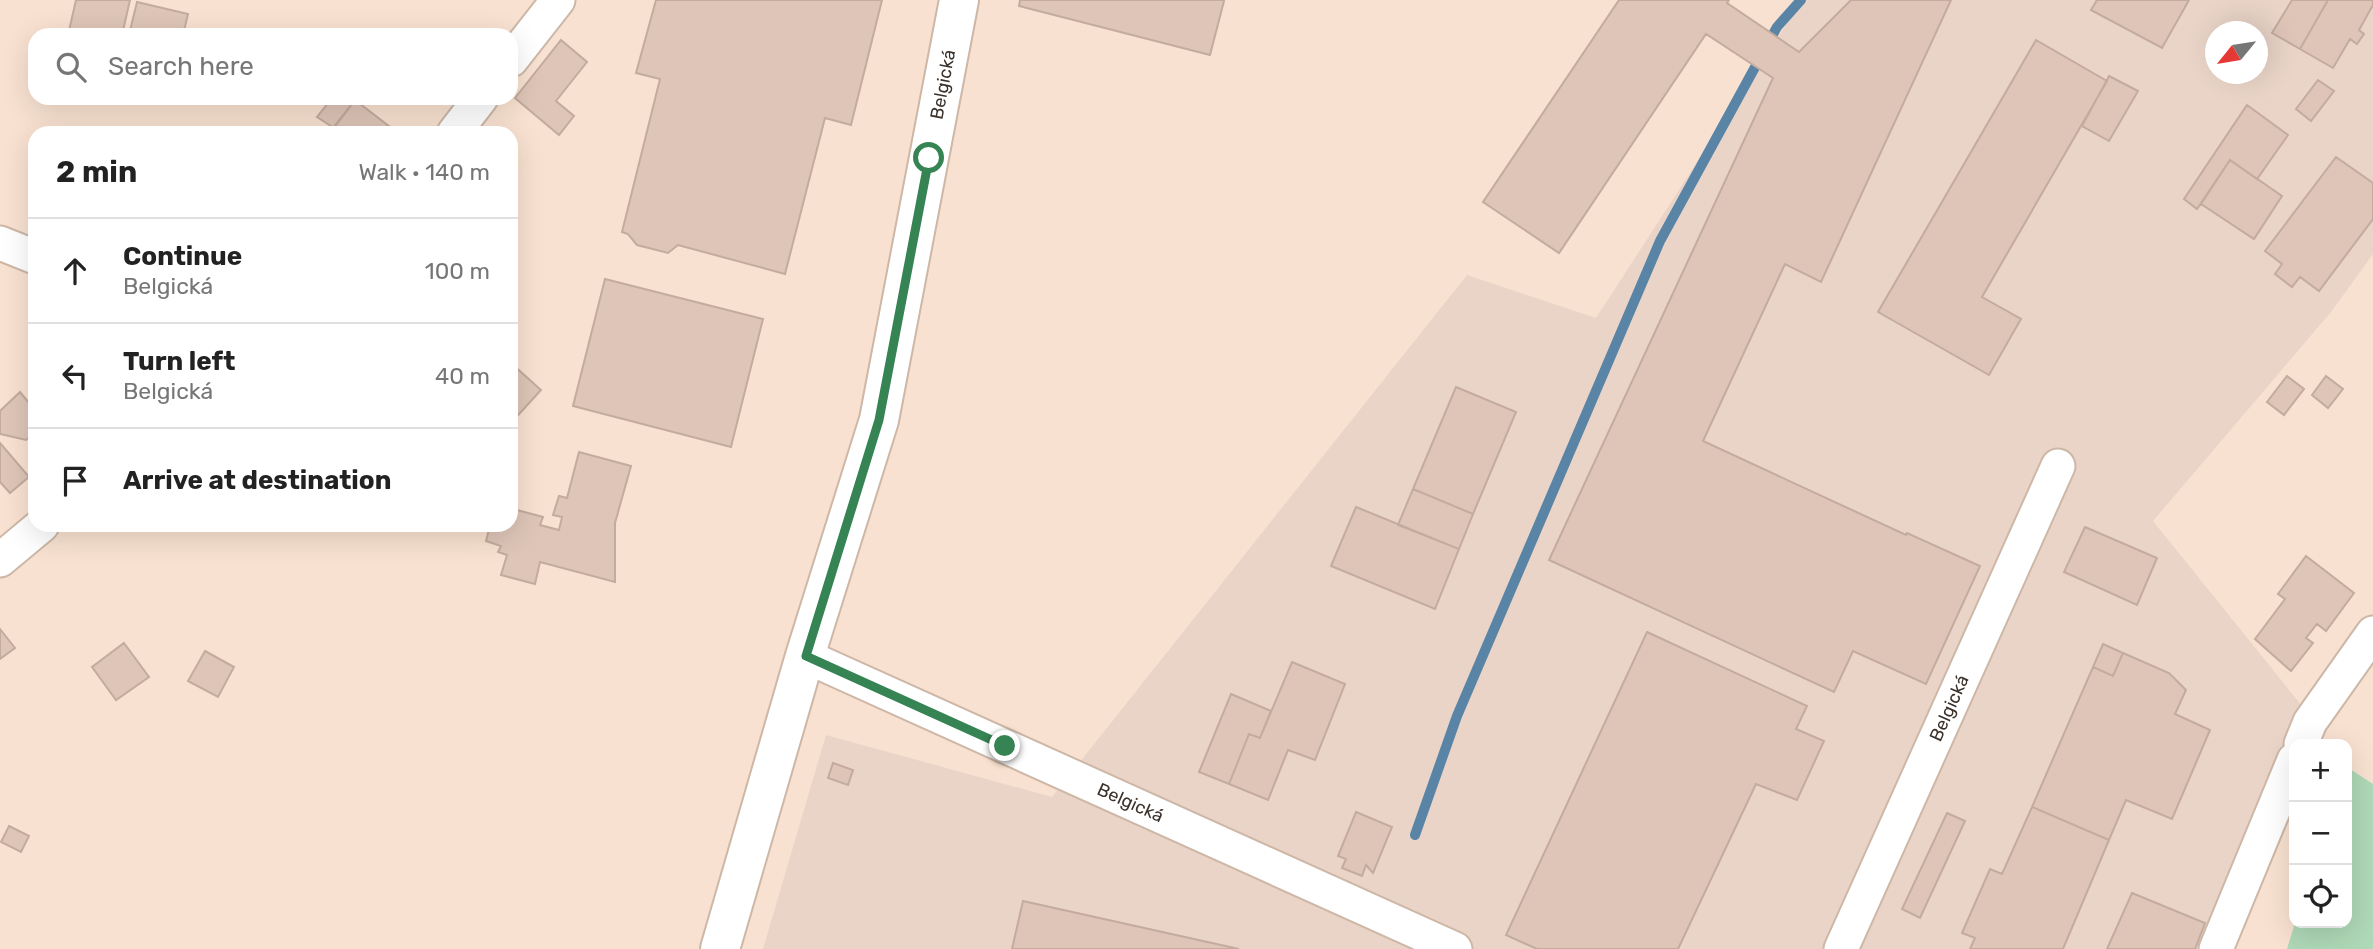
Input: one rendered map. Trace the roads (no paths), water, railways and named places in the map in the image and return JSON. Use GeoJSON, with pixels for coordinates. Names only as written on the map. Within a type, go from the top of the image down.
{"type":"FeatureCollection","features":[{"type":"Feature","properties":{"kind":"street"},"geometry":{"type":"LineString","coordinates":[[518,51],[558,0]]}},
{"type":"Feature","properties":{"kind":"street","name":"Belgická"},"geometry":{"type":"LineString","coordinates":[[720,949],[879,420],[959,0]]}},
{"type":"Feature","properties":{"kind":"street"},"geometry":{"type":"LineString","coordinates":[[459,126],[476,105]]}},
{"type":"Feature","properties":{"kind":"street"},"geometry":{"type":"LineString","coordinates":[[0,243],[28,254]]}},
{"type":"Feature","properties":{"kind":"street","name":"Belgická"},"geometry":{"type":"LineString","coordinates":[[1842,949],[2058,466]]}},
{"type":"Feature","properties":{"kind":"street"},"geometry":{"type":"LineString","coordinates":[[0,560],[34,532]]}},
{"type":"Feature","properties":{"kind":"street"},"geometry":{"type":"LineString","coordinates":[[2303,739],[2310,722],[2373,633]]}},
{"type":"Feature","properties":{"kind":"street","name":"Belgická"},"geometry":{"type":"LineString","coordinates":[[806,656],[1455,949]]}},
{"type":"Feature","properties":{"kind":"street"},"geometry":{"type":"LineString","coordinates":[[2216,949],[2289,772]]}},
{"type":"Feature","properties":{"kind":"waterway"},"geometry":{"type":"LineString","coordinates":[[1415,835],[1457,716],[1660,241],[1777,27],[1801,0]]}}]}
